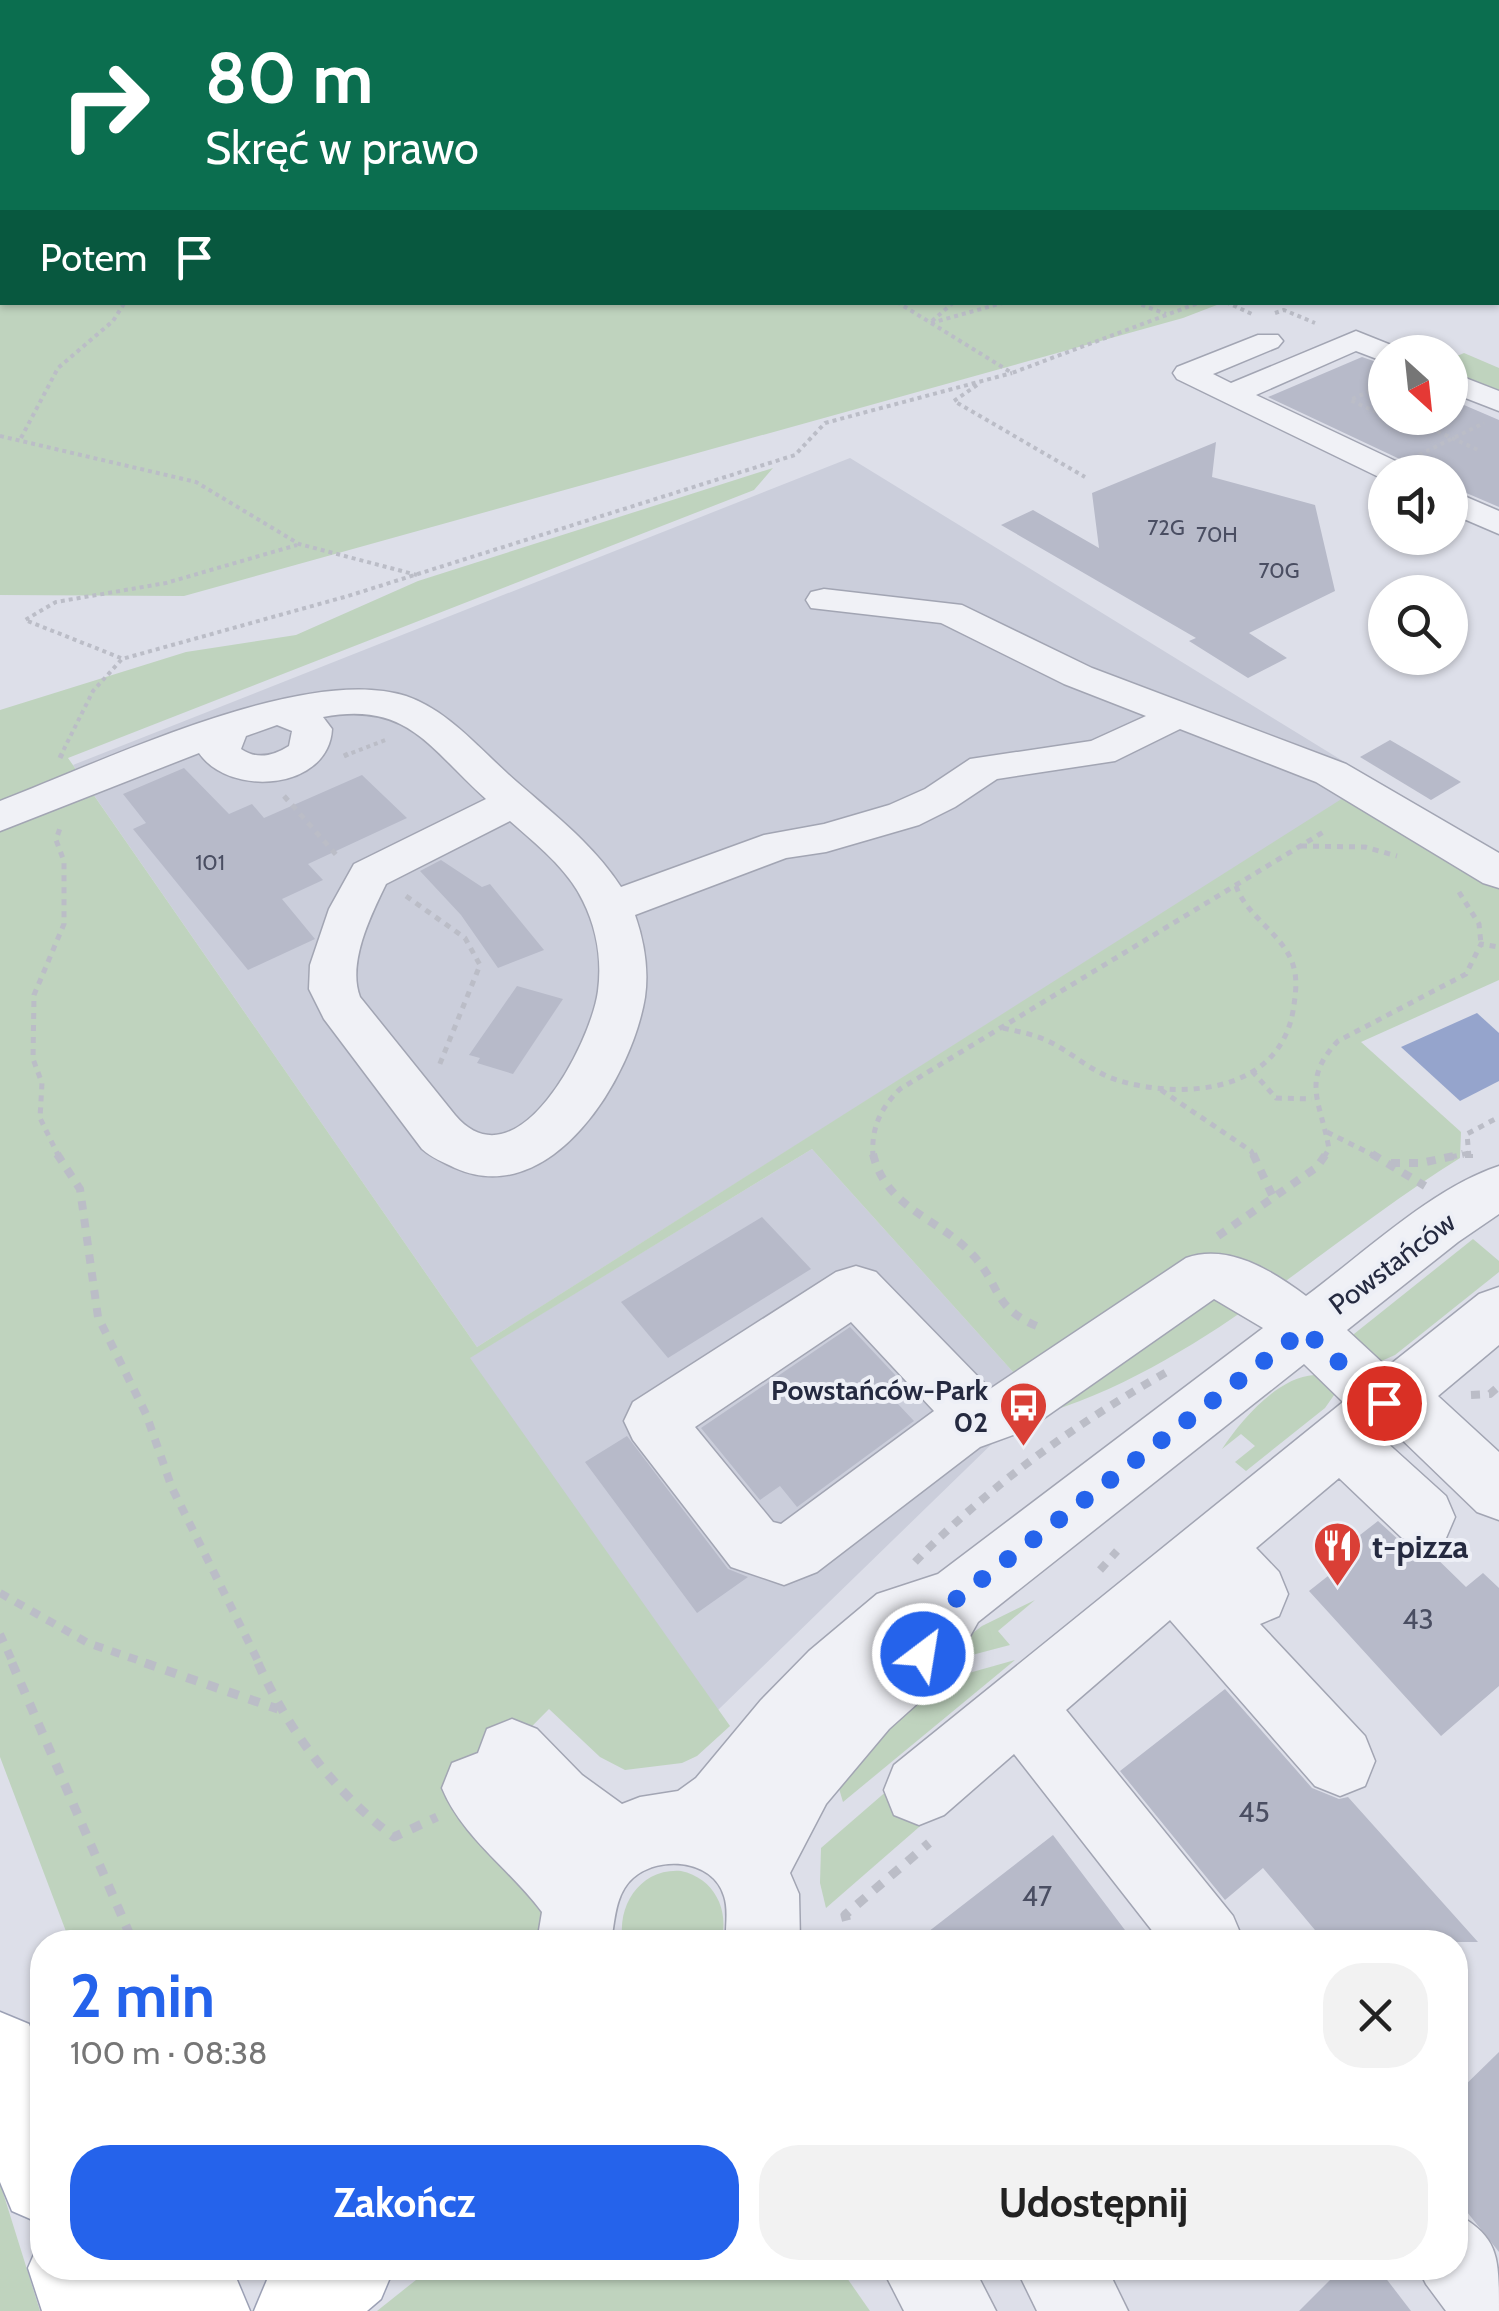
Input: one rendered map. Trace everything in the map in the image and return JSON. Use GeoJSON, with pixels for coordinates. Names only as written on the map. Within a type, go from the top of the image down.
{"type":"FeatureCollection","features":[{"type":"Feature","properties":{"kind":"main road"},"geometry":{"type":"LineString","coordinates":[[0,2053],[30,2144]]}},
{"type":"Feature","properties":{"kind":"main road"},"geometry":{"type":"LineString","coordinates":[[76,2280],[86,2311]]}},
{"type":"Feature","properties":{"kind":"main road"},"geometry":{"type":"LineString","coordinates":[[136,2280],[206,2311]]}},
{"type":"Feature","properties":{"kind":"street"},"geometry":{"type":"LineString","coordinates":[[1368,346],[1290,333],[1175,367],[1368,456]]}},
{"type":"Feature","properties":{"kind":"street"},"geometry":{"type":"LineString","coordinates":[[1230,395],[1368,347]]}},
{"type":"Feature","properties":{"kind":"street"},"geometry":{"type":"LineString","coordinates":[[1468,509],[1499,524]]}},
{"type":"Feature","properties":{"kind":"street"},"geometry":{"type":"LineString","coordinates":[[824,600],[949,613],[1078,676],[1331,773],[1499,873]]}},
{"type":"Feature","properties":{"kind":"street"},"geometry":{"type":"LineString","coordinates":[[0,817],[264,714],[348,701],[379,702],[427,723],[514,802],[585,872],[610,908],[621,956],[621,998],[594,1077],[577,1101],[529,1146],[502,1158],[479,1156],[449,1142],[340,1007],[332,990],[332,975],[360,889],[370,874],[514,802]]}},
{"type":"Feature","properties":{"kind":"street"},"geometry":{"type":"LineString","coordinates":[[234,725],[224,734],[220,753],[238,767],[270,768],[300,757],[314,738],[306,721],[280,713]]}},
{"type":"Feature","properties":{"kind":"street"},"geometry":{"type":"LineString","coordinates":[[610,908],[780,846],[866,828],[904,815],[940,798],[986,768],[1100,752],[1156,728],[1176,713]]}},
{"type":"Feature","properties":{"kind":"street","name":"Powstańców"},"geometry":{"type":"LineString","coordinates":[[691,1826],[721,1803],[785,1724],[833,1674],[900,1616],[955,1600],[1438,1226],[1484,1170]]}},
{"type":"Feature","properties":{"kind":"street"},"geometry":{"type":"LineString","coordinates":[[980,1420],[856,1288],[654,1421],[753,1546],[784,1555],[795,1551],[959,1428],[980,1420],[1006,1410],[1194,1279],[1206,1274],[1225,1274],[1246,1284],[1304,1330],[1373,1412],[1424,1517]]}},
{"type":"Feature","properties":{"kind":"street"},"geometry":{"type":"LineString","coordinates":[[919,1790],[1499,1311]]}},
{"type":"Feature","properties":{"kind":"street"},"geometry":{"type":"LineString","coordinates":[[1373,1412],[1499,1492]]}},
{"type":"Feature","properties":{"kind":"street"},"geometry":{"type":"LineString","coordinates":[[1192,1561],[1256,1594]]}},
{"type":"Feature","properties":{"kind":"street"},"geometry":{"type":"LineString","coordinates":[[1192,1561],[1340,1762]]}},
{"type":"Feature","properties":{"kind":"street","name":"Powstańców"},"geometry":{"type":"LineString","coordinates":[[758,1908],[786,1801],[865,1705],[923,1654],[955,1600]]}},
{"type":"Feature","properties":{"kind":"street"},"geometry":{"type":"LineString","coordinates":[[1020,1707],[1197,1930]]}},
{"type":"Feature","properties":{"kind":"street"},"geometry":{"type":"LineString","coordinates":[[491,1779],[548,1860],[589,1895],[652,1826],[691,1826],[732,1847],[758,1908]]}},
{"type":"Feature","properties":{"kind":"street"},"geometry":{"type":"LineString","coordinates":[[1468,2272],[1499,2311]]}},
{"type":"Feature","properties":{"kind":"street"},"geometry":{"type":"LineString","coordinates":[[932,2280],[954,2311]]}},
{"type":"Feature","properties":{"kind":"street"},"geometry":{"type":"LineString","coordinates":[[1066,2280],[1086,2311]]}},
{"type":"Feature","properties":{"kind":"path"},"geometry":{"type":"LineString","coordinates":[[20,438],[58,368],[113,321],[123,305]]}},
{"type":"Feature","properties":{"kind":"path"},"geometry":{"type":"LineString","coordinates":[[901,305],[1012,373]]}},
{"type":"Feature","properties":{"kind":"path"},"geometry":{"type":"LineString","coordinates":[[930,323],[951,305]]}},
{"type":"Feature","properties":{"kind":"path"},"geometry":{"type":"LineString","coordinates":[[930,323],[995,305]]}},
{"type":"Feature","properties":{"kind":"path"},"geometry":{"type":"LineString","coordinates":[[1142,305],[1168,315]]}},
{"type":"Feature","properties":{"kind":"path"},"geometry":{"type":"LineString","coordinates":[[491,1779],[394,1838],[366,1816],[304,1744],[280,1709],[172,1488],[146,1414],[98,1316],[80,1189],[40,1118],[42,1083],[33,1059],[34,995],[64,924],[64,861],[56,840],[56,795],[93,692],[108,669],[122,659],[417,575],[795,454],[825,423],[1012,373],[1193,305]]}},
{"type":"Feature","properties":{"kind":"path"},"geometry":{"type":"LineString","coordinates":[[982,381],[954,401],[1085,477]]}},
{"type":"Feature","properties":{"kind":"path"},"geometry":{"type":"LineString","coordinates":[[1353,392],[1360,396]]}},
{"type":"Feature","properties":{"kind":"path"},"geometry":{"type":"LineString","coordinates":[[1368,392],[1350,400],[1368,408]]}},
{"type":"Feature","properties":{"kind":"path"},"geometry":{"type":"LineString","coordinates":[[1399,455],[1453,438],[1480,400]]}},
{"type":"Feature","properties":{"kind":"path"},"geometry":{"type":"LineString","coordinates":[[1446,435],[1478,450]]}},
{"type":"Feature","properties":{"kind":"path"},"geometry":{"type":"LineString","coordinates":[[0,436],[196,482],[299,544],[417,575]]}},
{"type":"Feature","properties":{"kind":"path"},"geometry":{"type":"LineString","coordinates":[[122,659],[25,620],[56,602],[166,583],[299,544]]}},
{"type":"Feature","properties":{"kind":"path"},"geometry":{"type":"LineString","coordinates":[[1058,1331],[1040,1329],[1003,1310],[969,1250],[891,1193],[870,1144],[873,1125],[890,1097],[1325,831]]}},
{"type":"Feature","properties":{"kind":"path"},"geometry":{"type":"LineString","coordinates":[[1300,846],[1365,847],[1404,858]]}},
{"type":"Feature","properties":{"kind":"path"},"geometry":{"type":"LineString","coordinates":[[1002,1028],[1044,1038],[1090,1070],[1115,1080],[1160,1090],[1224,1084],[1252,1072],[1278,1053],[1296,993],[1295,968],[1277,939],[1247,913],[1236,886]]}},
{"type":"Feature","properties":{"kind":"path"},"geometry":{"type":"LineString","coordinates":[[1210,1242],[1316,1167],[1329,1149],[1327,1132],[1312,1099],[1315,1074],[1324,1053],[1338,1040],[1466,974],[1481,944],[1479,924],[1457,890]]}},
{"type":"Feature","properties":{"kind":"path"},"geometry":{"type":"LineString","coordinates":[[1481,944],[1499,947]]}},
{"type":"Feature","properties":{"kind":"path"},"geometry":{"type":"LineString","coordinates":[[1252,1072],[1276,1098],[1312,1099]]}},
{"type":"Feature","properties":{"kind":"path"},"geometry":{"type":"LineString","coordinates":[[1160,1090],[1251,1151],[1273,1197]]}},
{"type":"Feature","properties":{"kind":"path"},"geometry":{"type":"LineString","coordinates":[[1327,1132],[1390,1163],[1428,1188]]}},
{"type":"Feature","properties":{"kind":"path"},"geometry":{"type":"LineString","coordinates":[[1390,1163],[1421,1162],[1484,1170]]}},
{"type":"Feature","properties":{"kind":"path"},"geometry":{"type":"LineString","coordinates":[[0,1593],[88,1642],[280,1709]]}},
{"type":"Feature","properties":{"kind":"path"},"geometry":{"type":"LineString","coordinates":[[0,1634],[128,1930]]}},
{"type":"Feature","properties":{"kind":"shaded area"},"geometry":{"type":"Polygon","coordinates":[[[850,458],[1382,785],[1367,784],[477,1347],[73,765],[850,458]]]}},
{"type":"Feature","properties":{"kind":"shaded area"},"geometry":{"type":"Polygon","coordinates":[[[812,1149],[1049,1412],[1000,1436],[718,1710],[469,1358],[812,1149]]]}},
{"type":"Feature","properties":{"kind":"green space"},"geometry":{"type":"Polygon","coordinates":[[[0,305],[1217,305],[1183,318],[184,596],[0,595],[0,305]]]}},
{"type":"Feature","properties":{"kind":"green space"},"geometry":{"type":"Polygon","coordinates":[[[1468,355],[1499,368],[1499,395],[1468,382],[1468,355]]]}},
{"type":"Feature","properties":{"kind":"green space"},"geometry":{"type":"Polygon","coordinates":[[[773,468],[754,490],[68,758],[477,1347],[1351,793],[1499,881],[1499,980],[1361,1042],[1461,1132],[1460,1158],[1211,1332],[1106,1390],[1049,1412],[812,1149],[470,1358],[730,1726],[697,1756],[682,1763],[625,1770],[600,1757],[549,1709],[465,1794],[545,1910],[544,1930],[65,1930],[0,1757],[0,710],[186,652],[296,635],[418,581],[773,468]]]}},
{"type":"Feature","properties":{"kind":"green space"},"geometry":{"type":"Polygon","coordinates":[[[1473,1239],[1499,1261],[1499,1272],[1395,1355],[1370,1366],[1352,1342],[1354,1334],[1473,1239]]]}},
{"type":"Feature","properties":{"kind":"green space"},"geometry":{"type":"Polygon","coordinates":[[[1314,1375],[1339,1388],[1325,1408],[1246,1471],[1235,1462],[1255,1446],[1241,1434],[1222,1449],[1239,1425],[1274,1392],[1287,1383],[1314,1375]]]}},
{"type":"Feature","properties":{"kind":"green space"},"geometry":{"type":"Polygon","coordinates":[[[1035,1600],[998,1631],[1010,1645],[930,1666],[982,1626],[1035,1600]]]}},
{"type":"Feature","properties":{"kind":"green space"},"geometry":{"type":"Polygon","coordinates":[[[1015,1660],[843,1802],[837,1782],[854,1760],[937,1682],[1015,1660]]]}},
{"type":"Feature","properties":{"kind":"green space"},"geometry":{"type":"Polygon","coordinates":[[[896,1783],[926,1821],[826,1908],[820,1883],[821,1848],[896,1783]]]}},
{"type":"Feature","properties":{"kind":"green space"},"geometry":{"type":"Polygon","coordinates":[[[667,1872],[693,1875],[711,1888],[721,1907],[723,1930],[622,1930],[623,1915],[634,1892],[643,1882],[667,1872]]]}},
{"type":"Feature","properties":{"kind":"green space"},"geometry":{"type":"Polygon","coordinates":[[[0,2183],[40,2311],[0,2311],[0,2183]]]}},
{"type":"Feature","properties":{"kind":"green space"},"geometry":{"type":"Polygon","coordinates":[[[416,2280],[848,2280],[870,2311],[377,2311],[416,2280]]]}},
{"type":"Feature","properties":{"kind":"water"},"geometry":{"type":"Polygon","coordinates":[[[1477,1013],[1499,1033],[1499,1081],[1460,1101],[1401,1047],[1477,1013]]]}},
{"type":"Feature","properties":{"kind":"building"},"geometry":{"type":"Polygon","coordinates":[[[1362,357],[1368,359],[1368,435],[1468,435],[1468,407],[1499,420],[1499,507],[1468,494],[1468,455],[1391,455],[1268,397],[1362,357]]]}},
{"type":"Feature","properties":{"kind":"building"},"geometry":{"type":"Polygon","coordinates":[[[1216,442],[1212,477],[1315,505],[1335,591],[1249,633],[1287,658],[1248,678],[1189,641],[1196,638],[1001,525],[1033,510],[1099,548],[1092,493],[1216,442]]]}},
{"type":"Feature","properties":{"kind":"building"},"geometry":{"type":"Polygon","coordinates":[[[1390,740],[1461,782],[1431,800],[1360,757],[1390,740]]]}},
{"type":"Feature","properties":{"kind":"building"},"geometry":{"type":"Polygon","coordinates":[[[184,768],[229,814],[252,804],[264,818],[362,775],[407,818],[308,864],[323,880],[282,899],[315,939],[248,970],[133,829],[146,823],[123,794],[184,768]]]}},
{"type":"Feature","properties":{"kind":"building"},"geometry":{"type":"Polygon","coordinates":[[[441,860],[482,887],[490,884],[544,950],[498,968],[461,915],[420,871],[441,860]]]}},
{"type":"Feature","properties":{"kind":"building"},"geometry":{"type":"Polygon","coordinates":[[[517,986],[563,999],[513,1074],[477,1063],[480,1058],[469,1055],[517,986]]]}},
{"type":"Feature","properties":{"kind":"building"},"geometry":{"type":"Polygon","coordinates":[[[762,1217],[811,1269],[668,1358],[621,1302],[762,1217]]]}},
{"type":"Feature","properties":{"kind":"building"},"geometry":{"type":"Polygon","coordinates":[[[850,1327],[913,1394],[898,1404],[914,1421],[797,1507],[780,1486],[760,1500],[701,1428],[850,1327]]]}},
{"type":"Feature","properties":{"kind":"building"},"geometry":{"type":"Polygon","coordinates":[[[627,1436],[728,1569],[748,1577],[697,1613],[585,1462],[627,1436]]]}},
{"type":"Feature","properties":{"kind":"building"},"geometry":{"type":"Polygon","coordinates":[[[1378,1521],[1401,1542],[1427,1549],[1466,1587],[1483,1573],[1499,1588],[1499,1686],[1441,1736],[1309,1591],[1342,1565],[1333,1556],[1378,1521]]]}},
{"type":"Feature","properties":{"kind":"building"},"geometry":{"type":"Polygon","coordinates":[[[1225,1689],[1312,1788],[1339,1799],[1348,1797],[1467,1930],[1315,1930],[1263,1868],[1225,1900],[1120,1771],[1225,1689]]]}},
{"type":"Feature","properties":{"kind":"building"},"geometry":{"type":"Polygon","coordinates":[[[1053,1835],[1125,1930],[930,1930],[1053,1835]]]}},
{"type":"Feature","properties":{"kind":"building"},"geometry":{"type":"Polygon","coordinates":[[[1499,2052],[1499,2252],[1468,2213],[1468,2082],[1499,2052]]]}},
{"type":"Feature","properties":{"kind":"building"},"geometry":{"type":"Polygon","coordinates":[[[1330,2280],[1387,2280],[1411,2311],[1299,2311],[1330,2280]]]}},
{"type":"Feature","properties":{"kind":"place","name":"Powstańców-Park 02"},"geometry":{"type":"Point","coordinates":[1023,1448]}},
{"type":"Feature","properties":{"kind":"place","name":"t-pizza"},"geometry":{"type":"Point","coordinates":[1337,1588]}},
{"type":"Feature","properties":{"kind":"route"},"geometry":{"type":"LineString","coordinates":[[923,1654],[955,1600],[1304,1330],[1384,1403]]}}]}
